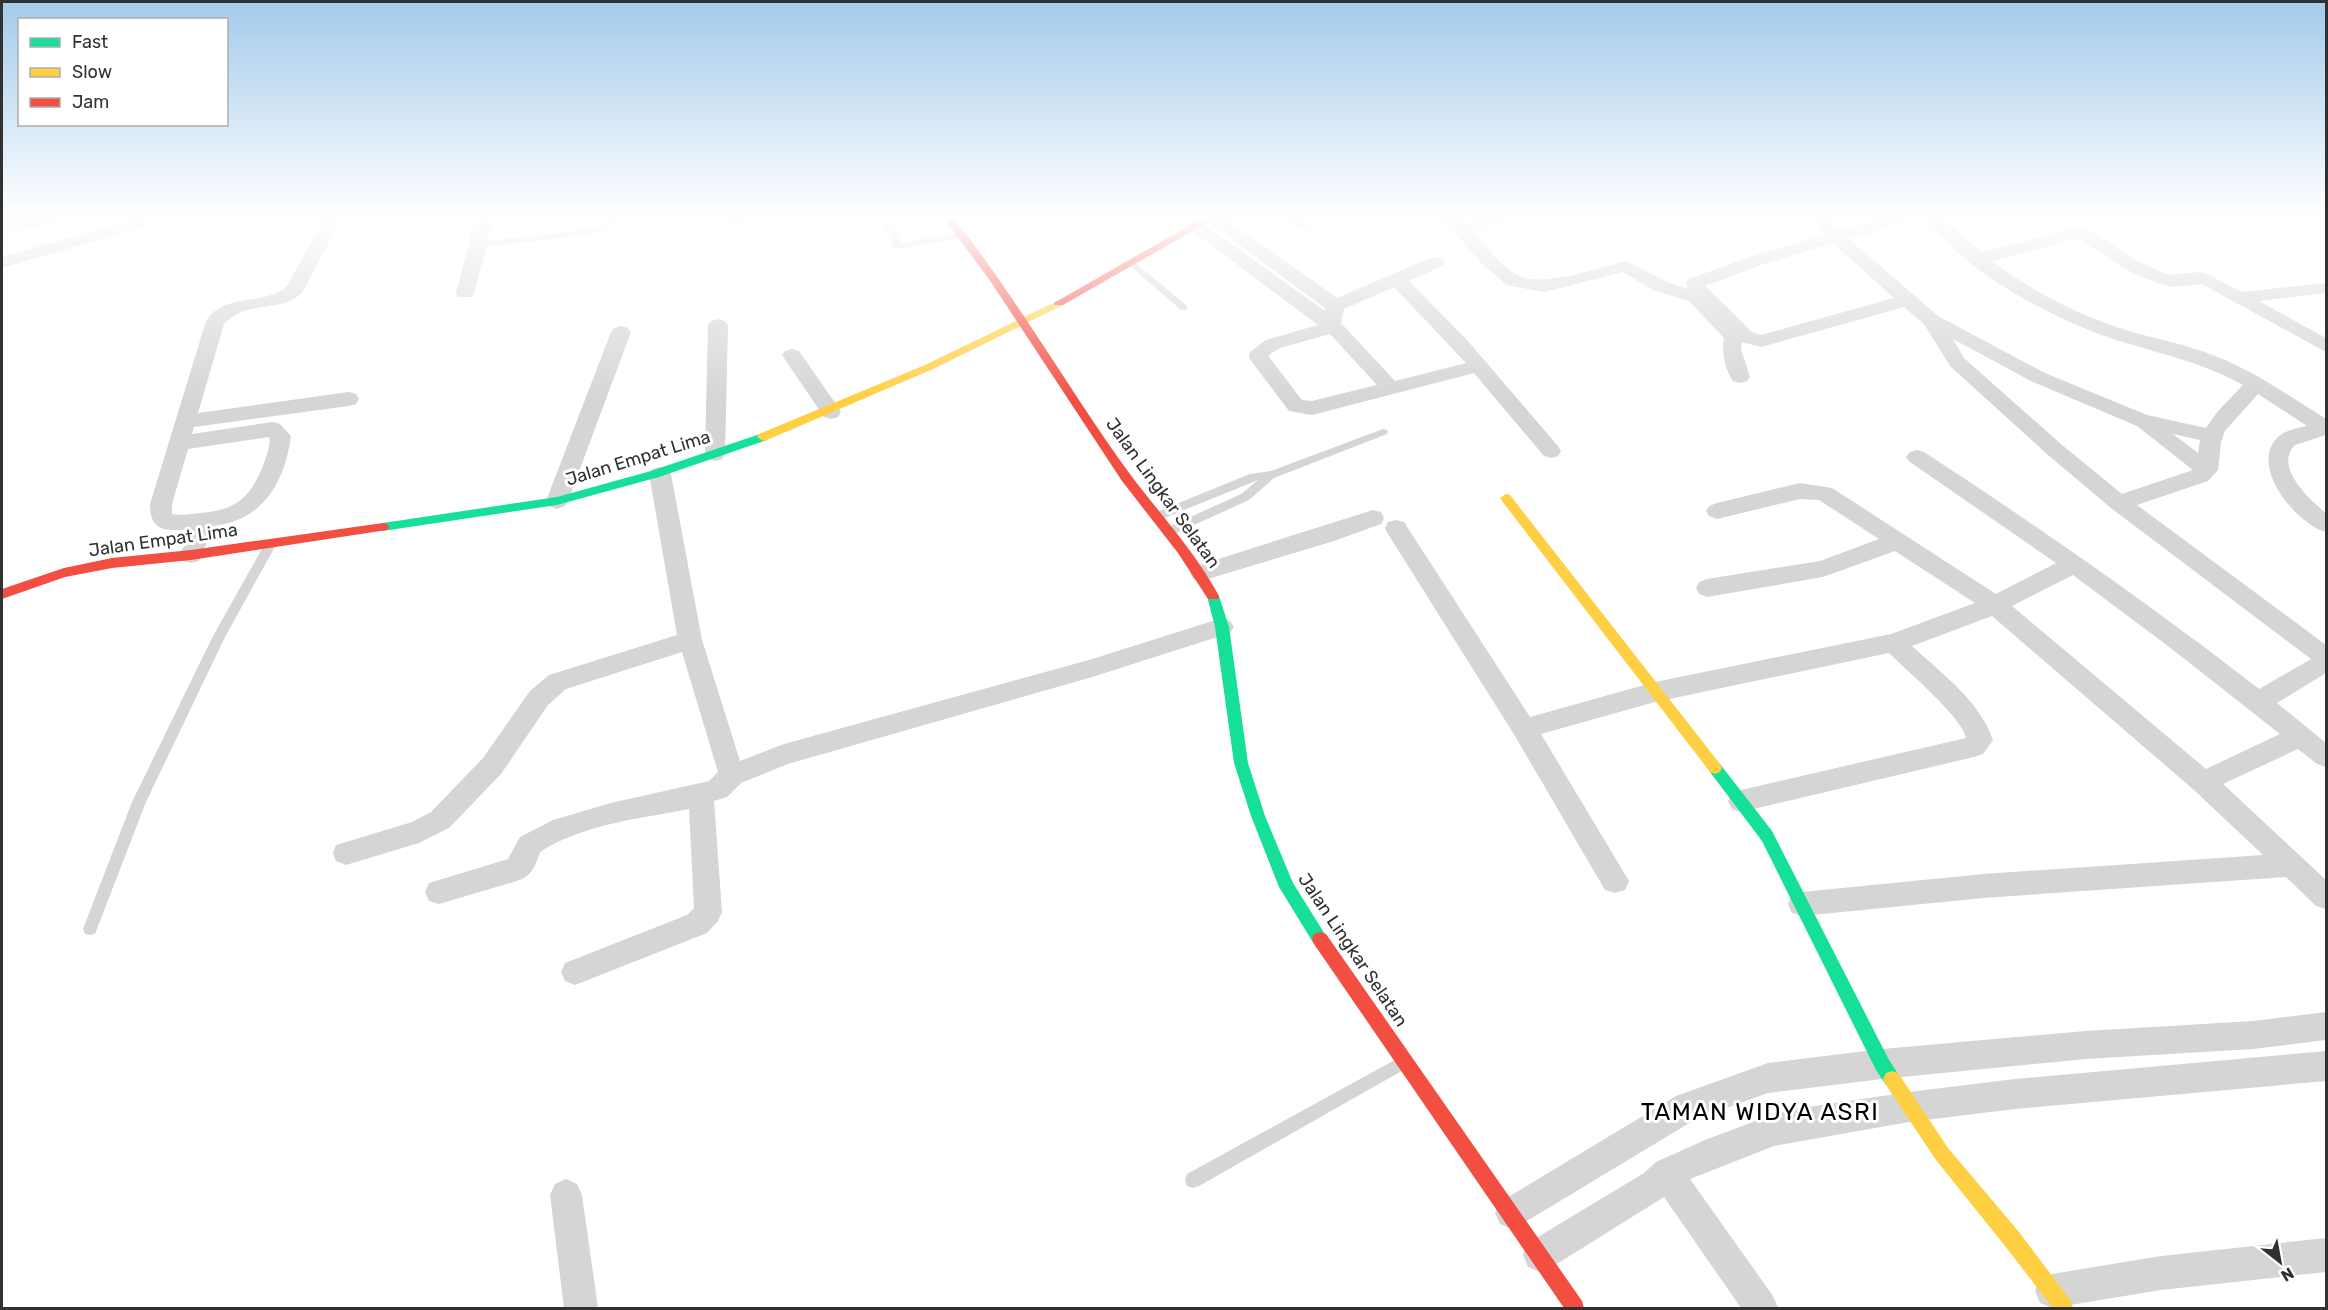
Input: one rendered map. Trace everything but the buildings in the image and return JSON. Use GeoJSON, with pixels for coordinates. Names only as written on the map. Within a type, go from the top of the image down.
{"type":"FeatureCollection","features":[{"type":"Feature","properties":{"kind":"main road","name":"Jalan Lingkar Selatan"},"geometry":{"type":"LineString","coordinates":[[994,278],[1127,480],[1170,531],[1201,573],[1215,600],[1222,627],[1241,763],[1258,816],[1287,887],[1316,933],[1427,1090],[1575,1308]]}},
{"type":"Feature","properties":{"kind":"main road","name":"Jalan Empat Lima"},"geometry":{"type":"LineString","coordinates":[[2,594],[64,573],[112,563],[191,555],[557,501],[611,489],[660,474],[831,412],[960,355],[1103,278]]}},
{"type":"Feature","properties":{"kind":"main road"},"geometry":{"type":"LineString","coordinates":[[1506,498],[1767,836],[1882,1064],[1942,1154],[2013,1239],[2058,1300]]}},
{"type":"Feature","properties":{"kind":"street"},"geometry":{"type":"LineString","coordinates":[[180,443],[273,429],[281,436],[280,447],[259,496],[234,515],[172,523],[161,518],[160,504],[215,321],[234,307],[278,302],[289,296],[301,278]]}},
{"type":"Feature","properties":{"kind":"street"},"geometry":{"type":"LineString","coordinates":[[465,293],[469,278]]}},
{"type":"Feature","properties":{"kind":"street"},"geometry":{"type":"LineString","coordinates":[[1273,278],[1330,327],[1341,333],[1391,388]]}},
{"type":"Feature","properties":{"kind":"street"},"geometry":{"type":"LineString","coordinates":[[1298,278],[1335,306]]}},
{"type":"Feature","properties":{"kind":"street"},"geometry":{"type":"LineString","coordinates":[[1510,278],[1513,281],[1544,286],[1576,278]]}},
{"type":"Feature","properties":{"kind":"street"},"geometry":{"type":"LineString","coordinates":[[1647,278],[1660,286],[1696,297],[1734,337],[1731,350],[1740,376]]}},
{"type":"Feature","properties":{"kind":"street"},"geometry":{"type":"LineString","coordinates":[[1703,278],[1695,283],[1695,286],[1745,336],[1761,341],[1907,300]]}},
{"type":"Feature","properties":{"kind":"street"},"geometry":{"type":"LineString","coordinates":[[1882,278],[1931,320],[2038,377],[2142,421],[2212,436]]}},
{"type":"Feature","properties":{"kind":"street"},"geometry":{"type":"LineString","coordinates":[[2008,278],[2054,307],[2084,321],[2132,339],[2183,351],[2209,361],[2255,385],[2326,428],[2290,439],[2282,445],[2278,464],[2281,475],[2297,500],[2326,524]]}},
{"type":"Feature","properties":{"kind":"street"},"geometry":{"type":"LineString","coordinates":[[2161,278],[2172,281],[2189,278]]}},
{"type":"Feature","properties":{"kind":"street"},"geometry":{"type":"LineString","coordinates":[[2202,278],[2326,346]]}},
{"type":"Feature","properties":{"kind":"street"},"geometry":{"type":"LineString","coordinates":[[1335,306],[1398,279],[1479,366],[1551,451]]}},
{"type":"Feature","properties":{"kind":"street"},"geometry":{"type":"LineString","coordinates":[[2240,298],[2326,288]]}},
{"type":"Feature","properties":{"kind":"street"},"geometry":{"type":"LineString","coordinates":[[2301,290],[2326,304]]}},
{"type":"Feature","properties":{"kind":"street"},"geometry":{"type":"LineString","coordinates":[[1330,327],[1335,306]]}},
{"type":"Feature","properties":{"kind":"street"},"geometry":{"type":"LineString","coordinates":[[1931,320],[1957,362],[2055,450],[2119,503],[2326,660],[2258,702]]}},
{"type":"Feature","properties":{"kind":"street"},"geometry":{"type":"LineString","coordinates":[[716,454],[718,325]]}},
{"type":"Feature","properties":{"kind":"street"},"geometry":{"type":"LineString","coordinates":[[1330,327],[1274,344],[1260,352],[1259,358],[1296,406],[1312,408],[1479,366]]}},
{"type":"Feature","properties":{"kind":"street"},"geometry":{"type":"LineString","coordinates":[[557,501],[621,332]]}},
{"type":"Feature","properties":{"kind":"street"},"geometry":{"type":"LineString","coordinates":[[1957,362],[1985,350]]}},
{"type":"Feature","properties":{"kind":"street"},"geometry":{"type":"LineString","coordinates":[[792,355],[831,412]]}},
{"type":"Feature","properties":{"kind":"street"},"geometry":{"type":"LineString","coordinates":[[2119,503],[2187,481],[2200,476],[2207,470],[2212,436],[2236,404],[2255,385]]}},
{"type":"Feature","properties":{"kind":"street"},"geometry":{"type":"LineString","coordinates":[[184,422],[349,399]]}},
{"type":"Feature","properties":{"kind":"street"},"geometry":{"type":"LineString","coordinates":[[2296,409],[2326,412]]}},
{"type":"Feature","properties":{"kind":"street"},"geometry":{"type":"LineString","coordinates":[[2142,421],[2207,470]]}},
{"type":"Feature","properties":{"kind":"street"},"geometry":{"type":"LineString","coordinates":[[1917,457],[1987,502],[2073,564],[2258,702],[2326,757]]}},
{"type":"Feature","properties":{"kind":"street"},"geometry":{"type":"LineString","coordinates":[[660,474],[690,639],[732,775]]}},
{"type":"Feature","properties":{"kind":"street"},"geometry":{"type":"LineString","coordinates":[[1717,511],[1812,490],[1824,493],[1895,542],[1995,605],[2202,782],[2326,897]]}},
{"type":"Feature","properties":{"kind":"street"},"geometry":{"type":"LineString","coordinates":[[1201,573],[1326,536],[1373,518]]}},
{"type":"Feature","properties":{"kind":"street"},"geometry":{"type":"LineString","coordinates":[[191,555],[206,520]]}},
{"type":"Feature","properties":{"kind":"street"},"geometry":{"type":"LineString","coordinates":[[1396,528],[1524,729],[1615,881]]}},
{"type":"Feature","properties":{"kind":"street"},"geometry":{"type":"LineString","coordinates":[[1707,588],[1823,569],[1895,542]]}},
{"type":"Feature","properties":{"kind":"street"},"geometry":{"type":"LineString","coordinates":[[1524,729],[1655,692],[1894,643],[1995,605],[2073,564]]}},
{"type":"Feature","properties":{"kind":"street"},"geometry":{"type":"LineString","coordinates":[[439,892],[517,869],[523,863],[529,845],[548,834],[604,816],[701,795],[718,789],[732,775],[784,755],[1089,669],[1222,627]]}},
{"type":"Feature","properties":{"kind":"street"},"geometry":{"type":"LineString","coordinates":[[346,854],[419,831],[440,820],[492,766],[539,698],[558,682],[659,651],[690,639]]}},
{"type":"Feature","properties":{"kind":"street"},"geometry":{"type":"LineString","coordinates":[[1741,801],[1974,747],[1980,740],[1980,733],[1965,713],[1894,643]]}},
{"type":"Feature","properties":{"kind":"street"},"geometry":{"type":"LineString","coordinates":[[2202,782],[2301,736]]}},
{"type":"Feature","properties":{"kind":"street"},"geometry":{"type":"LineString","coordinates":[[575,972],[697,924],[704,918],[708,912],[701,795]]}},
{"type":"Feature","properties":{"kind":"street"},"geometry":{"type":"LineString","coordinates":[[1802,904],[1983,886],[2289,865]]}},
{"type":"Feature","properties":{"kind":"street"},"geometry":{"type":"LineString","coordinates":[[1511,1213],[1656,1124],[1697,1103],[1768,1078],[1882,1064],[2086,1045],[2253,1035],[2326,1026]]}},
{"type":"Feature","properties":{"kind":"street"},"geometry":{"type":"LineString","coordinates":[[1540,1255],[1655,1184],[1667,1173],[1774,1130],[1909,1107],[2015,1094],[2326,1066]]}},
{"type":"Feature","properties":{"kind":"street"},"geometry":{"type":"LineString","coordinates":[[1667,1173],[1761,1308]]}},
{"type":"Feature","properties":{"kind":"street"},"geometry":{"type":"LineString","coordinates":[[566,1195],[581,1308]]}},
{"type":"Feature","properties":{"kind":"street"},"geometry":{"type":"LineString","coordinates":[[2058,1300],[2161,1273],[2326,1255]]}},
{"type":"Feature","properties":{"kind":"lane"},"geometry":{"type":"LineString","coordinates":[[1150,278],[1184,308]]}},
{"type":"Feature","properties":{"kind":"lane"},"geometry":{"type":"LineString","coordinates":[[1158,516],[1254,477],[1272,475],[1383,432]]}},
{"type":"Feature","properties":{"kind":"lane"},"geometry":{"type":"LineString","coordinates":[[1170,531],[1245,497],[1272,475]]}},
{"type":"Feature","properties":{"kind":"lane"},"geometry":{"type":"LineString","coordinates":[[90,928],[140,802],[219,636],[271,543]]}},
{"type":"Feature","properties":{"kind":"lane"},"geometry":{"type":"LineString","coordinates":[[1193,1180],[1405,1061]]}},
{"type":"Feature","properties":{"kind":"traffic: fast"},"geometry":{"type":"LineString","coordinates":[[383,527],[557,501],[655,474],[763,437]]}},
{"type":"Feature","properties":{"kind":"traffic: fast"},"geometry":{"type":"LineString","coordinates":[[1213,596],[1222,627],[1241,763],[1258,816],[1287,887],[1320,939]]}},
{"type":"Feature","properties":{"kind":"traffic: fast"},"geometry":{"type":"LineString","coordinates":[[1715,768],[1767,836],[1882,1064],[1892,1079]]}},
{"type":"Feature","properties":{"kind":"traffic: slow"},"geometry":{"type":"LineString","coordinates":[[763,437],[929,367],[1059,303]]}},
{"type":"Feature","properties":{"kind":"traffic: slow"},"geometry":{"type":"LineString","coordinates":[[1506,498],[1715,768]]}},
{"type":"Feature","properties":{"kind":"traffic: slow"},"geometry":{"type":"LineString","coordinates":[[1892,1079],[1942,1154],[2012,1239],[2064,1308]]}},
{"type":"Feature","properties":{"kind":"traffic: jam"},"geometry":{"type":"LineString","coordinates":[[995,278],[1126,478],[1183,550],[1213,596]]}},
{"type":"Feature","properties":{"kind":"traffic: jam"},"geometry":{"type":"LineString","coordinates":[[1059,303],[1103,278]]}},
{"type":"Feature","properties":{"kind":"traffic: jam"},"geometry":{"type":"LineString","coordinates":[[2,594],[64,573],[112,563],[191,555],[383,527]]}},
{"type":"Feature","properties":{"kind":"traffic: jam"},"geometry":{"type":"LineString","coordinates":[[1320,939],[1575,1308]]}},
{"type":"Feature","properties":{"kind":"district","name":"TAMAN WIDYA ASRI"},"geometry":{"type":"Point","coordinates":[1760,1112]}}]}
